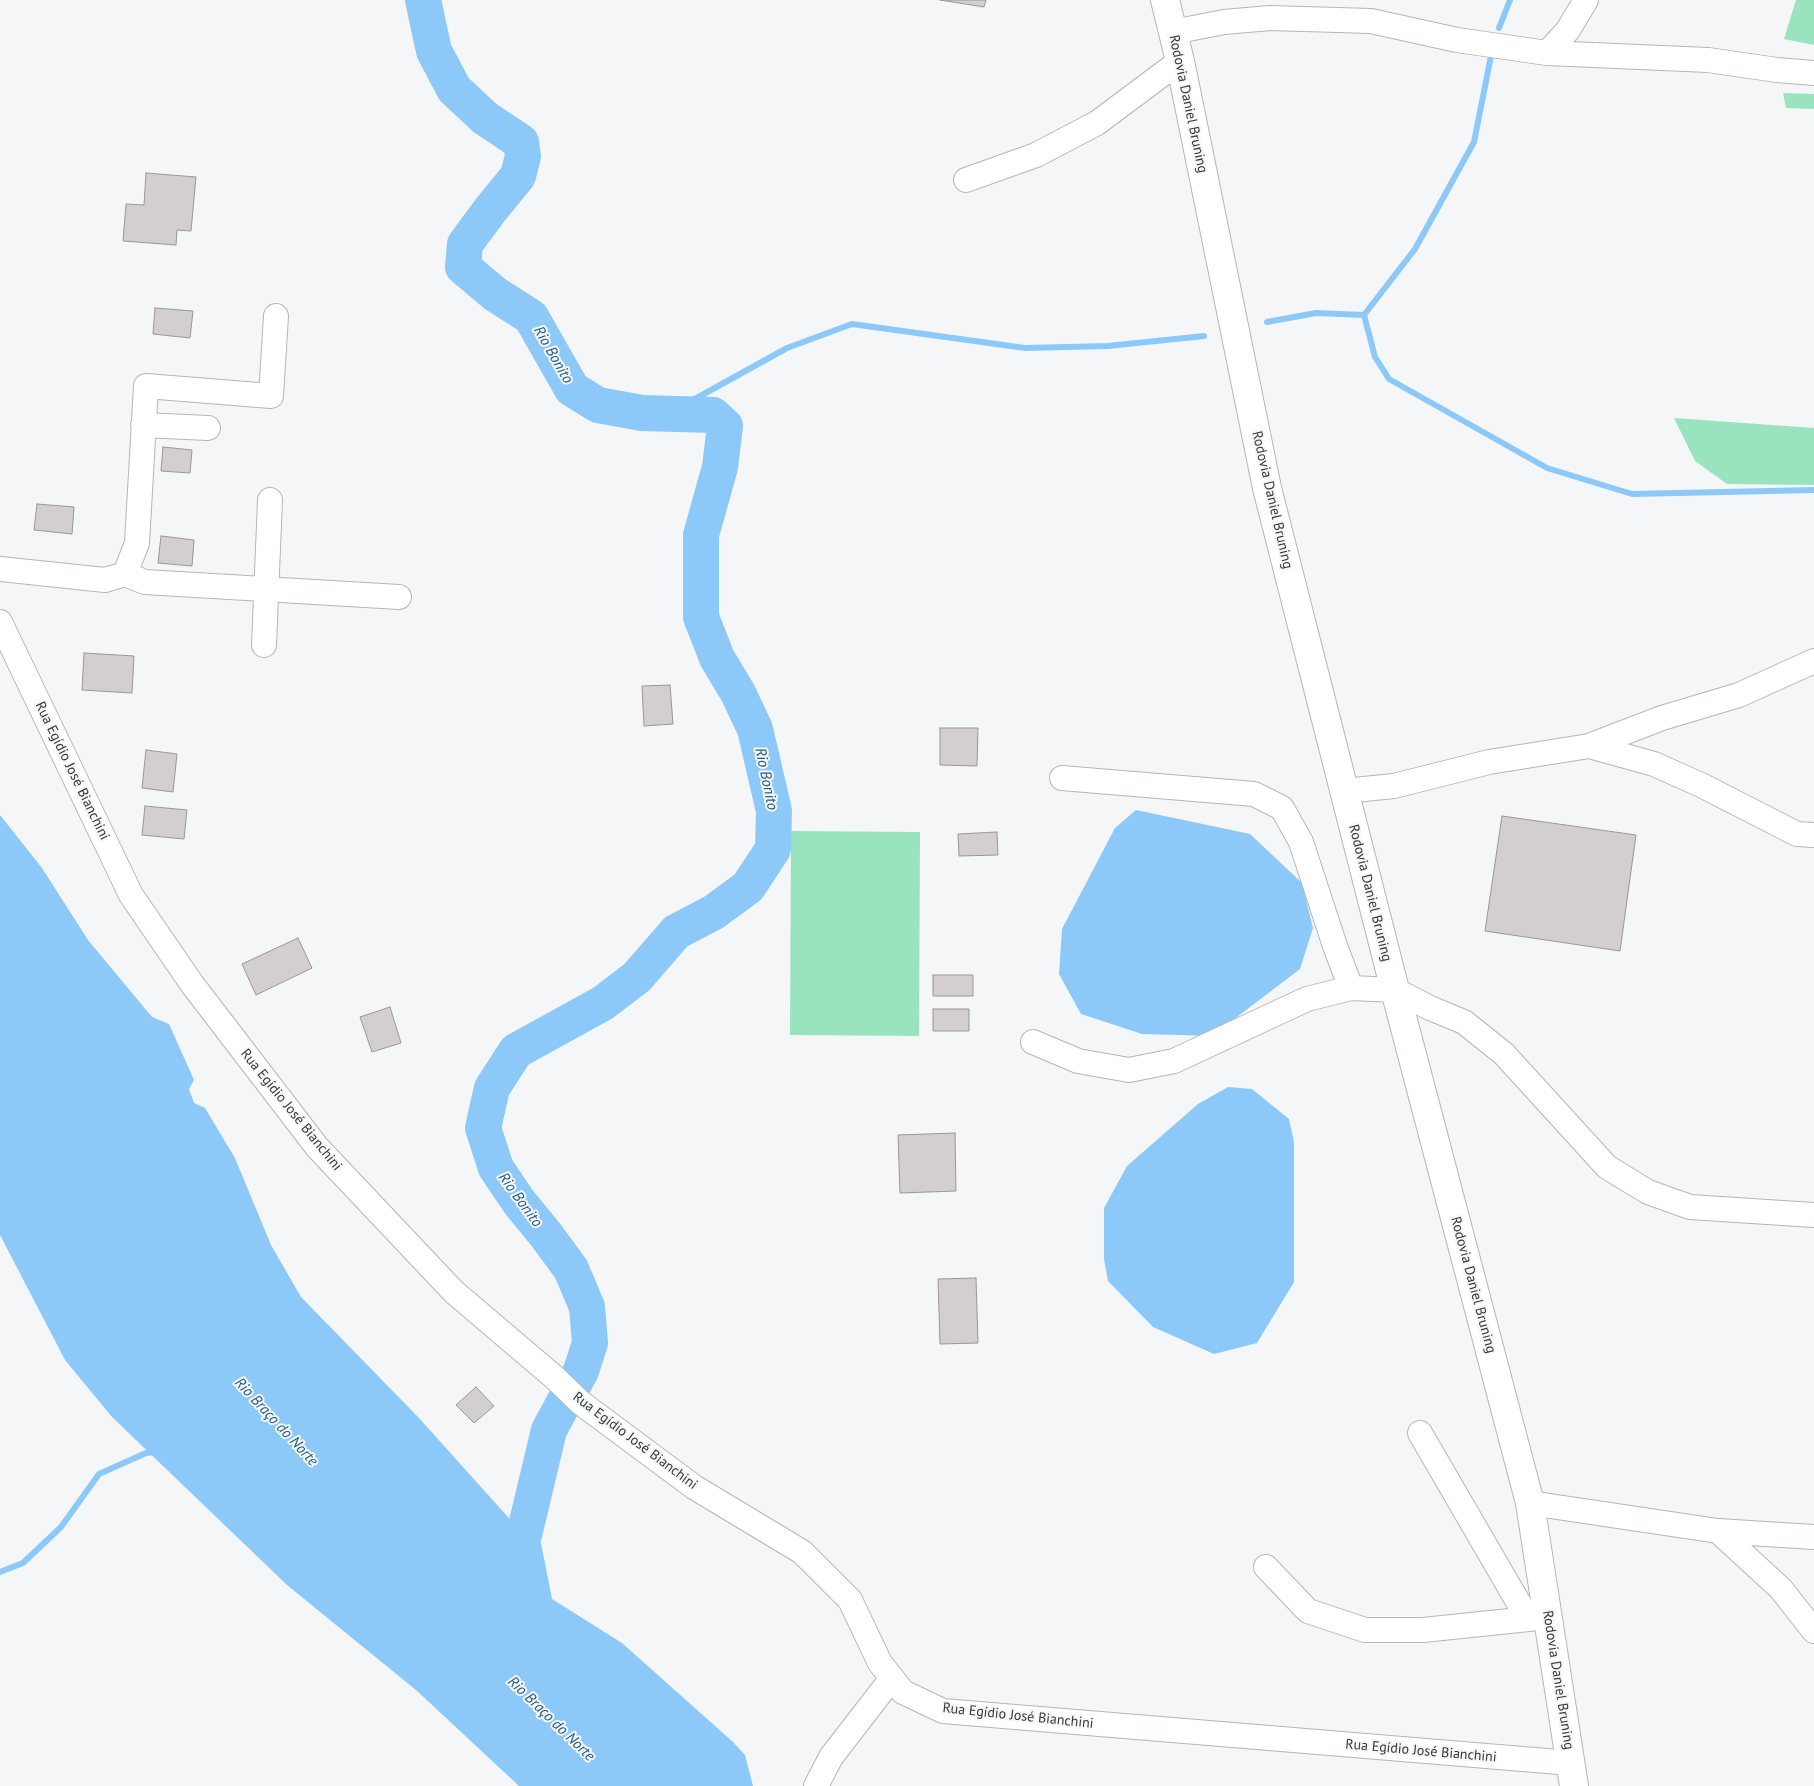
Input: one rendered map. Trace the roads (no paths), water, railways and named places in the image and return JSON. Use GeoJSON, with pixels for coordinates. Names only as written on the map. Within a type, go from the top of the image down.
{"type":"FeatureCollection","features":[{"type":"Feature","properties":{"kind":"main road","name":"Rodovia Daniel Bruning"},"geometry":{"type":"LineString","coordinates":[[1164,12],[1180,61],[1267,488],[1395,990],[1530,1503],[1538,1618],[1573,1775]]}},
{"type":"Feature","properties":{"kind":"street"},"geometry":{"type":"LineString","coordinates":[[1548,53],[1568,30],[1586,0]]}},
{"type":"Feature","properties":{"kind":"street"},"geometry":{"type":"LineString","coordinates":[[1164,12],[1224,22],[1276,9],[1370,21],[1457,40],[1548,53],[1708,60],[1777,70],[1814,73]]}},
{"type":"Feature","properties":{"kind":"street"},"geometry":{"type":"LineString","coordinates":[[966,180],[1036,155],[1097,123],[1180,61]]}},
{"type":"Feature","properties":{"kind":"street"},"geometry":{"type":"LineString","coordinates":[[125,574],[137,543],[146,386],[271,396],[276,316]]}},
{"type":"Feature","properties":{"kind":"street"},"geometry":{"type":"LineString","coordinates":[[143,424],[208,428]]}},
{"type":"Feature","properties":{"kind":"street"},"geometry":{"type":"LineString","coordinates":[[264,645],[270,500]]}},
{"type":"Feature","properties":{"kind":"street"},"geometry":{"type":"LineString","coordinates":[[0,569],[105,580],[125,574],[145,582],[399,597]]}},
{"type":"Feature","properties":{"kind":"street","name":"Rua Egídio José Bianchini"},"geometry":{"type":"LineString","coordinates":[[0,622],[131,895],[192,984],[317,1147],[454,1292],[554,1377],[581,1403],[694,1487],[802,1552],[850,1600],[880,1663],[903,1692],[943,1711],[1573,1775]]}},
{"type":"Feature","properties":{"kind":"street"},"geometry":{"type":"LineString","coordinates":[[1344,791],[1394,786],[1488,762],[1589,746],[1662,718],[1739,695],[1814,661]]}},
{"type":"Feature","properties":{"kind":"street"},"geometry":{"type":"LineString","coordinates":[[1589,746],[1654,764],[1701,785],[1796,834],[1814,835]]}},
{"type":"Feature","properties":{"kind":"street"},"geometry":{"type":"LineString","coordinates":[[1062,778],[1254,794],[1282,808],[1301,842],[1335,946],[1351,988]]}},
{"type":"Feature","properties":{"kind":"street"},"geometry":{"type":"LineString","coordinates":[[1033,1042],[1078,1061],[1129,1070],[1174,1061],[1307,999],[1351,988],[1395,990],[1430,1008],[1464,1022],[1504,1054],[1607,1167],[1648,1192],[1690,1207],[1814,1215]]}},
{"type":"Feature","properties":{"kind":"street"},"geometry":{"type":"LineString","coordinates":[[1266,1566],[1308,1611],[1365,1630],[1423,1630],[1538,1618],[1420,1433]]}},
{"type":"Feature","properties":{"kind":"street"},"geometry":{"type":"LineString","coordinates":[[1530,1503],[1718,1530],[1814,1537]]}},
{"type":"Feature","properties":{"kind":"street"},"geometry":{"type":"LineString","coordinates":[[1718,1530],[1781,1589],[1814,1632]]}},
{"type":"Feature","properties":{"kind":"street"},"geometry":{"type":"LineString","coordinates":[[816,1786],[831,1757],[892,1678]]}},
{"type":"Feature","properties":{"kind":"water"},"geometry":{"type":"Polygon","coordinates":[[[1136,810],[1250,834],[1302,883],[1313,928],[1300,969],[1212,1036],[1142,1034],[1081,1014],[1059,974],[1062,929],[1115,828],[1136,810]]]}},
{"type":"Feature","properties":{"kind":"water","name":"Rio Braço do Norte"},"geometry":{"type":"Polygon","coordinates":[[[0,815],[42,868],[88,940],[152,1017],[169,1024],[194,1080],[189,1089],[194,1103],[205,1108],[235,1158],[271,1245],[301,1297],[420,1419],[524,1535],[541,1543],[552,1599],[622,1643],[733,1742],[745,1755],[753,1786],[519,1786],[416,1690],[287,1585],[112,1417],[65,1360],[0,1235],[0,815]]]}},
{"type":"Feature","properties":{"kind":"water"},"geometry":{"type":"Polygon","coordinates":[[[1228,1087],[1252,1089],[1289,1119],[1294,1142],[1294,1282],[1257,1343],[1214,1354],[1153,1327],[1108,1281],[1104,1259],[1104,1208],[1127,1166],[1198,1104],[1228,1087]]]}},
{"type":"Feature","properties":{"kind":"waterway","name":"Rio Bonito"},"geometry":{"type":"LineString","coordinates":[[423,0],[434,51],[454,89],[485,118],[521,142],[523,156],[518,176],[465,244],[463,267],[495,294],[531,317],[572,389],[598,405],[642,413],[713,415],[725,426],[720,467],[701,535],[701,617],[717,658],[738,693],[755,729],[774,811],[773,849],[748,887],[714,912],[676,932],[637,977],[603,1003],[516,1051],[492,1088],[483,1128],[496,1168],[519,1202],[571,1269],[587,1307],[590,1343],[581,1371],[549,1430],[524,1535],[498,1576]]}},
{"type":"Feature","properties":{"kind":"waterway"},"geometry":{"type":"LineString","coordinates":[[1499,28],[1510,0]]}},
{"type":"Feature","properties":{"kind":"waterway"},"geometry":{"type":"LineString","coordinates":[[1364,315],[1415,249],[1474,142],[1491,56]]}},
{"type":"Feature","properties":{"kind":"waterway"},"geometry":{"type":"LineString","coordinates":[[1267,322],[1316,313],[1364,315]]}},
{"type":"Feature","properties":{"kind":"waterway"},"geometry":{"type":"LineString","coordinates":[[1364,315],[1375,357],[1389,379],[1547,468],[1632,494],[1814,490]]}},
{"type":"Feature","properties":{"kind":"waterway"},"geometry":{"type":"LineString","coordinates":[[685,414],[693,400],[787,348],[852,324],[1025,348],[1108,346],[1204,336]]}},
{"type":"Feature","properties":{"kind":"waterway"},"geometry":{"type":"LineString","coordinates":[[0,1572],[23,1563],[61,1527],[99,1474],[146,1453],[156,1452]]}}]}
